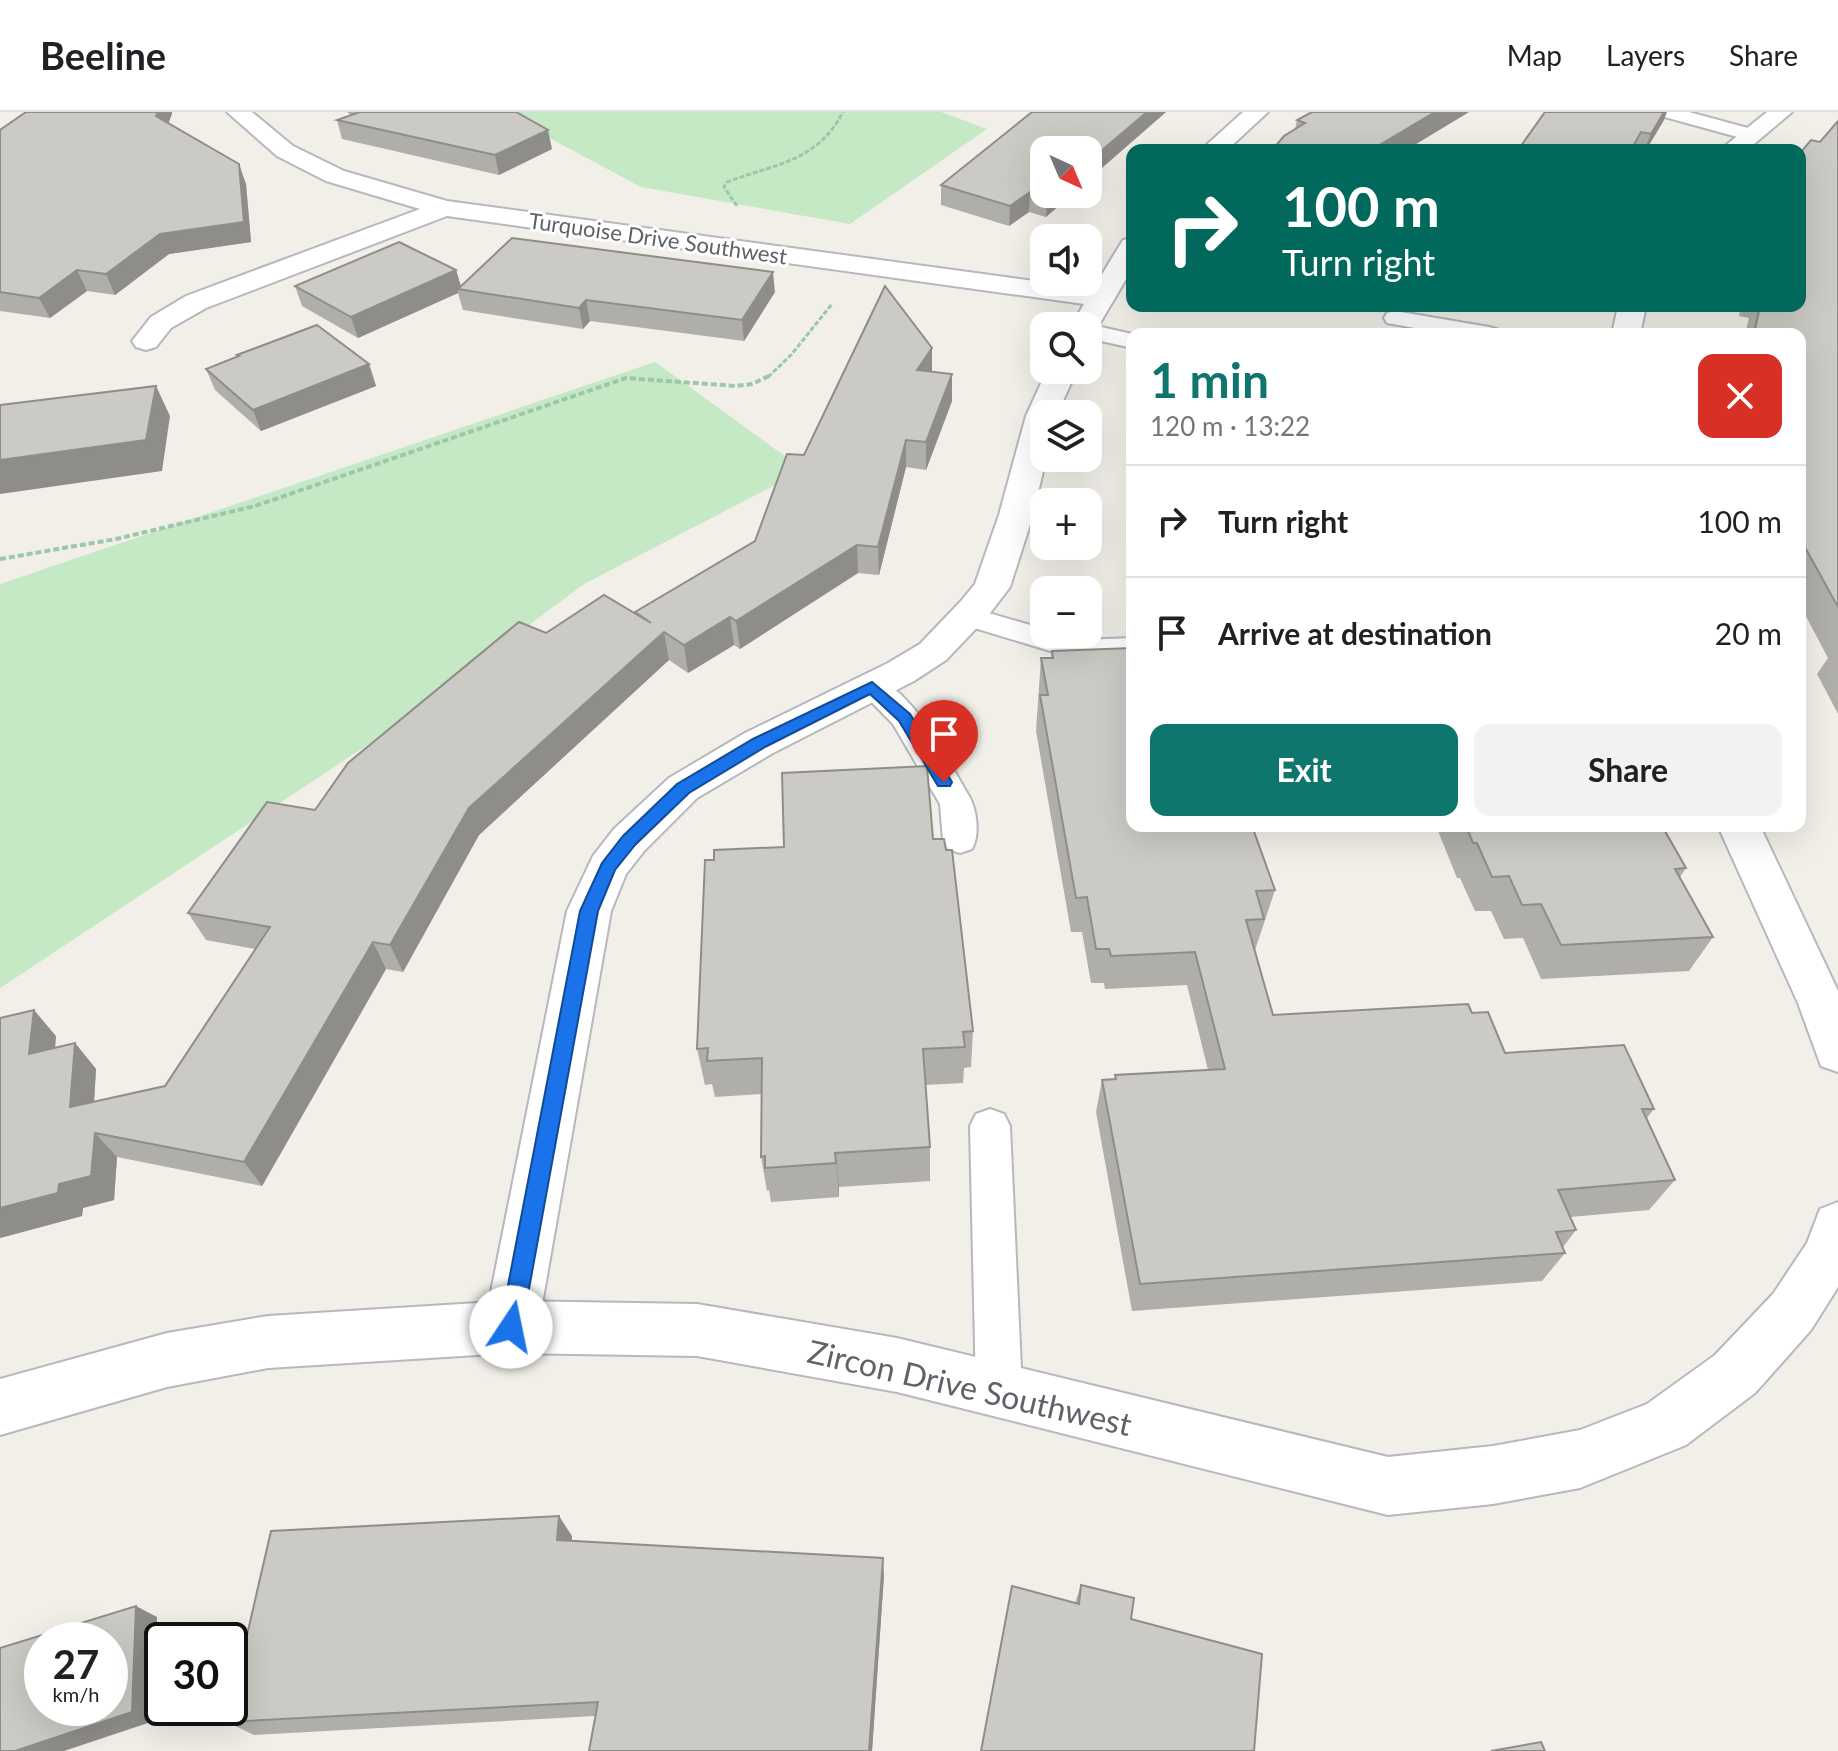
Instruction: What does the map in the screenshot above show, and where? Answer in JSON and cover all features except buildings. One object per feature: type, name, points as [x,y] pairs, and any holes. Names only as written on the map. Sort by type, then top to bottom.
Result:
[{"type":"street","name":"Turquoise Drive Southwest","points":[[238,112],[285,151],[335,176],[445,208],[1101,298]]},
{"type":"street","points":[[1220,144],[1257,112]]},
{"type":"street","points":[[1740,144],[1781,112]]},
{"type":"street","points":[[146,341],[151,330],[196,302],[445,208]]},
{"type":"street","points":[[1093,312],[1126,256]]},
{"type":"street","points":[[511,1327],[589,911],[608,867],[629,840],[683,788],[759,743],[872,687],[933,652],[968,616],[992,587],[1016,515],[1041,416],[1056,384]]},
{"type":"street","points":[[1742,832],[1821,1003],[1838,1052]]},
{"type":"street","name":"Zircon Drive Southwest","points":[[0,1407],[167,1360],[268,1342],[511,1327],[697,1330],[897,1365],[1388,1486],[1493,1475],[1580,1459],[1666,1425],[1735,1374],[1792,1312],[1829,1254],[1838,1226]]},
{"type":"lane","points":[[1668,112],[1752,135]]},
{"type":"lane","points":[[1395,318],[1454,328]]},
{"type":"lane","points":[[1102,334],[1126,340]]},
{"type":"lane","points":[[968,616],[1080,650],[1126,648]]},
{"type":"lane","points":[[872,687],[904,717],[957,804],[960,840]]},
{"type":"lane","points":[[990,1126],[999,1390]]},
{"type":"path","points":[[775,254],[724,187],[739,177],[799,159],[814,150],[828,140],[843,112]]},
{"type":"path","points":[[0,559],[116,539],[255,506],[626,378],[664,377],[724,387],[752,383],[769,377],[864,266]]},
{"type":"green space","points":[[501,112],[941,112],[987,129],[850,224],[641,187]]},
{"type":"green space","points":[[655,362],[804,470],[584,584],[372,742],[0,988],[0,584]]},
{"type":"route","points":[[511,1327],[589,911],[608,867],[629,840],[683,788],[759,743],[872,687],[904,717],[944,782]]}]
